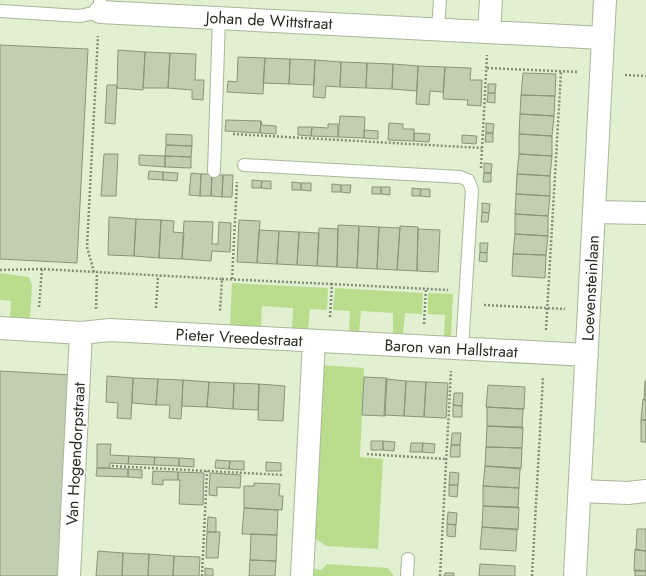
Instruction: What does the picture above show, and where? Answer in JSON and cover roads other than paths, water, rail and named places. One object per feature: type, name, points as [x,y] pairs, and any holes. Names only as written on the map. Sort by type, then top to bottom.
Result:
[{"type":"street","points":[[489,31],[491,0]]},
{"type":"street","name":"Loevensteinlaan","points":[[575,576],[605,0]]},
{"type":"street","name":"Johan de Wittstraat","points":[[100,6],[219,18],[438,28],[603,38]]},
{"type":"street","points":[[594,212],[646,213]]},
{"type":"street","name":"Pieter Vreedestraat","points":[[0,328],[38,331],[88,332],[110,330],[321,342],[306,476],[302,576]]},
{"type":"street","name":"Van Hogendorpstraat","points":[[69,576],[88,332]]},
{"type":"street","name":"Baron van Hallstraat","points":[[321,342],[587,354]]},
{"type":"street","points":[[580,491],[628,493],[646,491]]},
{"type":"lane","points":[[438,28],[440,0]]},
{"type":"lane","points":[[0,11],[79,16],[100,6]]},
{"type":"lane","points":[[214,171],[219,18]]},
{"type":"lane","points":[[244,165],[460,177],[468,180],[472,190],[466,291],[457,348]]},
{"type":"lane","points":[[407,576],[408,559]]}]
